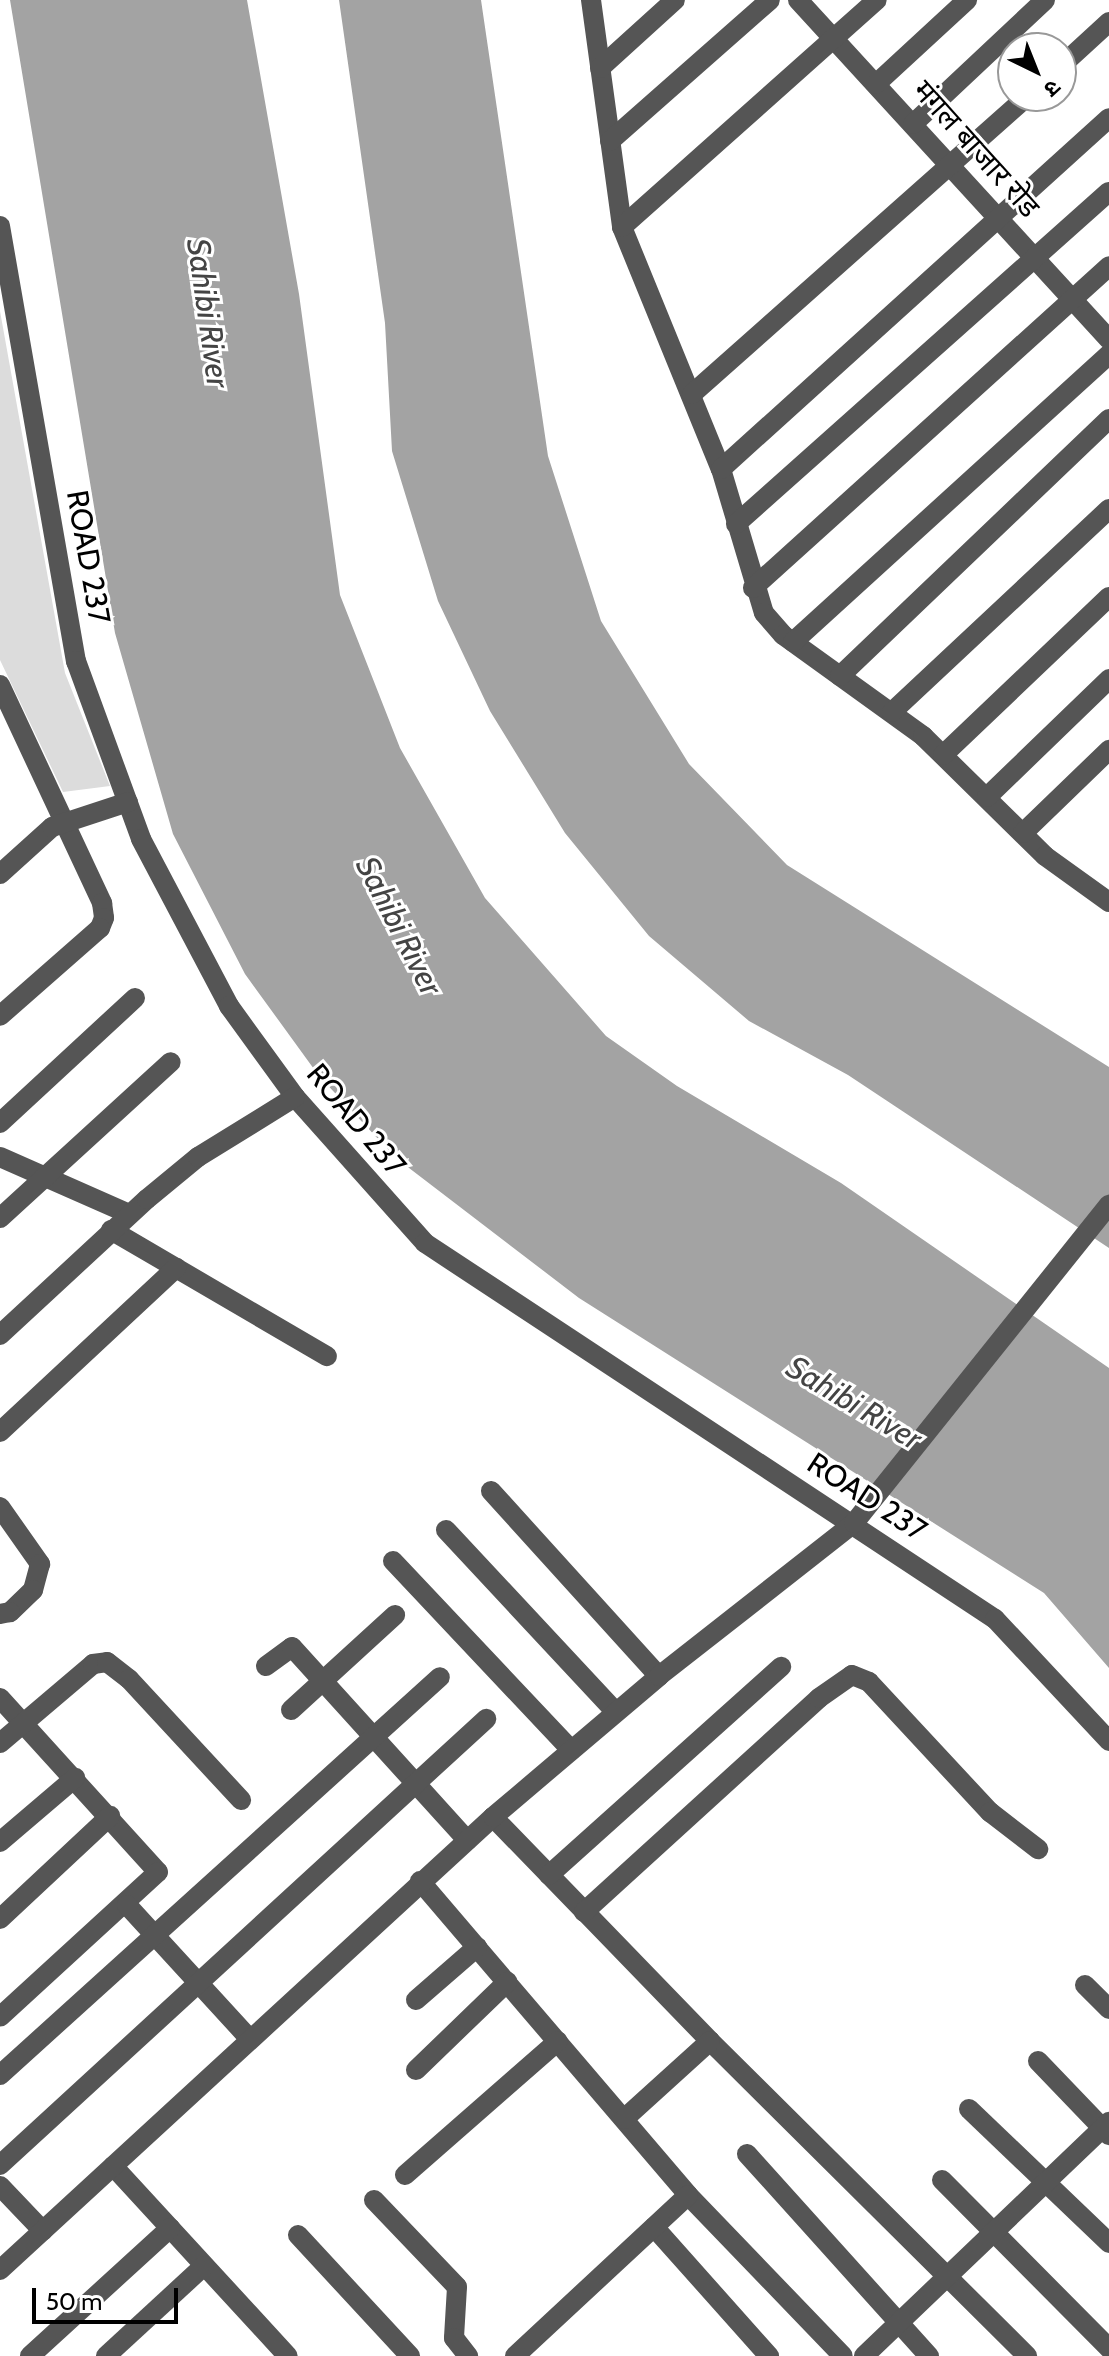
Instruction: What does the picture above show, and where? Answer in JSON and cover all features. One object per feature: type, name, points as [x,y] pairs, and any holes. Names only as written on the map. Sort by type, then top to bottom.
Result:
[{"type":"street","points":[[591,0],[622,227],[721,469],[753,588],[771,623],[892,712],[943,755],[1023,833],[1109,902]]},
{"type":"street","points":[[600,68],[675,0]]},
{"type":"street","points":[[610,141],[770,0]]},
{"type":"street","points":[[622,227],[877,0]]},
{"type":"street","points":[[876,84],[967,0]]},
{"type":"street","points":[[913,124],[1045,0]]},
{"type":"street","name":"मंगल बाजार रोड","points":[[800,1],[1109,339]]},
{"type":"street","points":[[1077,51],[1109,22]]},
{"type":"street","points":[[692,394],[1010,112]]},
{"type":"street","points":[[721,469],[1001,220],[1109,118]]},
{"type":"street","points":[[736,524],[1109,192]]},
{"type":"street","name":"ROAD 237","points":[[0,226],[76,661],[141,839],[229,1006],[295,1097],[425,1243],[854,1523],[995,1619],[1109,1741]]},
{"type":"street","points":[[753,588],[1109,266]]},
{"type":"street","points":[[793,642],[1109,354]]},
{"type":"street","points":[[840,676],[1109,419]]},
{"type":"street","points":[[892,712],[1109,509]]},
{"type":"street","points":[[943,755],[1109,597]]},
{"type":"street","points":[[987,797],[1109,679]]},
{"type":"street","points":[[0,685],[102,903],[104,918],[100,928],[0,1016]]},
{"type":"street","points":[[1023,833],[1109,750]]},
{"type":"street","points":[[0,874],[62,822],[128,802]]},
{"type":"street","points":[[0,1123],[135,998]]},
{"type":"street","points":[[0,1218],[171,1062]]},
{"type":"street","points":[[0,1335],[111,1230],[198,1157],[295,1097]]},
{"type":"street","points":[[0,1157],[129,1214]]},
{"type":"street","points":[[0,2270],[493,1817],[659,1676],[854,1523],[878,1498],[1109,1205]]},
{"type":"street","points":[[111,1230],[327,1356]]},
{"type":"street","points":[[0,1432],[176,1268]]},
{"type":"street","points":[[491,1491],[659,1676]]},
{"type":"street","points":[[0,1507],[33,1550],[40,1577],[10,1612],[0,1614]]},
{"type":"street","points":[[446,1530],[616,1712]]},
{"type":"street","points":[[393,1561],[571,1750]]},
{"type":"street","points":[[291,1710],[395,1615]]},
{"type":"street","points":[[266,1666],[292,1647],[467,1840]]},
{"type":"street","points":[[0,1743],[93,1664],[107,1662],[129,1679],[241,1800]]},
{"type":"street","points":[[549,1875],[781,1667]]},
{"type":"street","points":[[584,1912],[819,1698],[852,1675],[869,1682],[990,1812],[1038,1849]]},
{"type":"street","points":[[0,2075],[440,1677]]},
{"type":"street","points":[[0,1698],[158,1872],[127,1905],[0,2017]]},
{"type":"street","points":[[0,2165],[413,1781],[486,1719]]},
{"type":"street","points":[[0,1842],[75,1778]]},
{"type":"street","points":[[0,1919],[110,1816]]},
{"type":"street","points":[[493,1817],[710,2041],[1027,2356]]},
{"type":"street","points":[[420,1881],[688,2195],[843,2356]]},
{"type":"street","points":[[127,1905],[250,2039]]},
{"type":"street","points":[[416,2000],[477,1947]]},
{"type":"street","points":[[416,2070],[507,1982]]},
{"type":"street","points":[[1085,1985],[1109,2009]]},
{"type":"street","points":[[405,2175],[558,2041]]},
{"type":"street","points":[[624,2119],[710,2041]]},
{"type":"street","points":[[864,2356],[1045,2182],[1107,2128],[1038,2061]]},
{"type":"street","points":[[969,2109],[1109,2243]]},
{"type":"street","points":[[747,2154],[929,2356]]},
{"type":"street","points":[[113,2166],[204,2266],[275,2352]]},
{"type":"street","points":[[942,2180],[1109,2348]]},
{"type":"street","points":[[0,2186],[43,2231]]},
{"type":"street","points":[[515,2356],[688,2195]]},
{"type":"street","points":[[374,2200],[457,2287],[454,2338],[468,2356]]},
{"type":"street","points":[[654,2227],[769,2356]]},
{"type":"street","points":[[30,2356],[170,2228]]},
{"type":"street","points":[[298,2235],[410,2356]]},
{"type":"street","points":[[106,2356],[204,2266]]},
{"type":"shaded area","points":[[0,311],[65,673],[110,786],[63,792],[0,660]]},
{"type":"water","name":"Sahibi River","points":[[10,0],[247,0],[299,294],[340,595],[400,748],[485,898],[606,1036],[677,1086],[841,1183],[1109,1368],[1109,1668],[1044,1593],[579,1298],[396,1158],[319,1076],[245,974],[173,834],[115,633]]},
{"type":"water","points":[[339,0],[481,0],[548,456],[601,621],[689,764],[787,865],[1109,1067],[1109,1248],[848,1075],[749,1021],[649,936],[565,833],[490,711],[438,601],[392,451],[385,323]]}]
